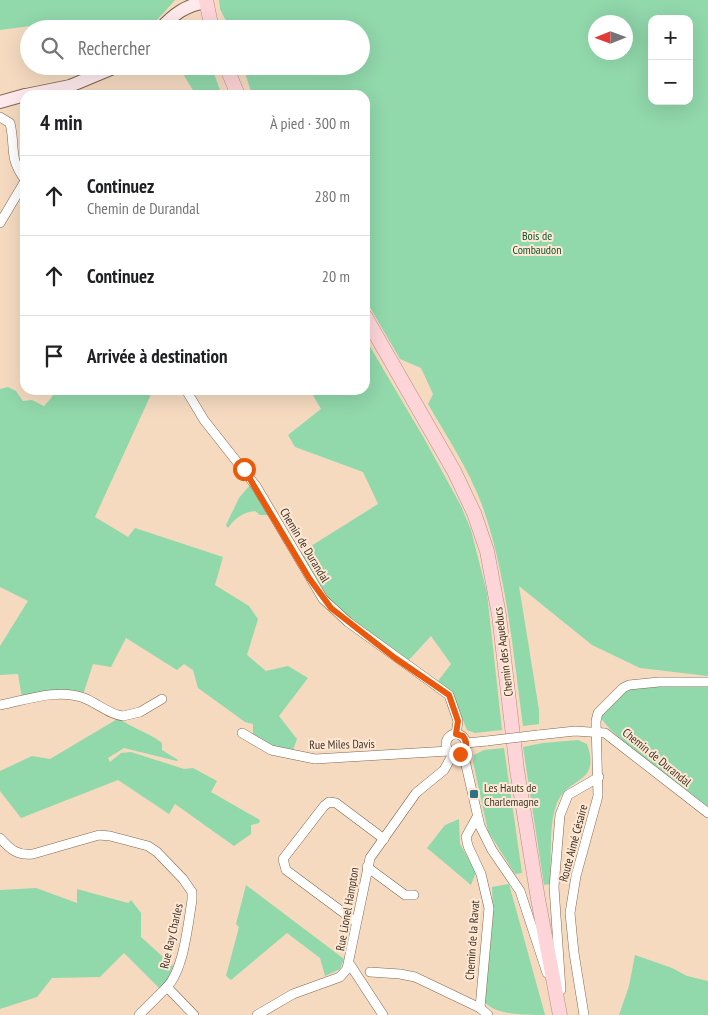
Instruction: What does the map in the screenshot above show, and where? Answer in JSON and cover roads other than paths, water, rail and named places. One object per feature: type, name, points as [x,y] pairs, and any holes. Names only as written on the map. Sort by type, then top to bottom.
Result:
[{"type":"main road","points":[[206,1],[210,20]]},
{"type":"main road","points":[[230,75],[236,90]]},
{"type":"main road","name":"Chemin des Aqueducs","points":[[370,325],[454,471],[474,512],[487,551],[499,615],[517,770],[538,899],[560,1010]]},
{"type":"street","points":[[170,20],[181,10],[206,1]]},
{"type":"street","points":[[50,90],[70,86],[96,75]]},
{"type":"street","points":[[0,102],[20,97]]},
{"type":"street","points":[[0,117],[10,124],[12,157],[20,173]]},
{"type":"street","points":[[0,223],[20,189]]},
{"type":"street","name":"Chemin de Durandal","points":[[189,395],[204,420],[256,486],[323,599],[348,622],[449,695],[458,721],[456,734]]},
{"type":"street","points":[[560,1010],[520,891],[489,845],[477,817],[465,748],[463,736],[456,734],[448,739],[446,745],[451,752],[465,748],[487,741],[596,731],[598,713],[623,688],[629,685],[659,682],[708,682]]},
{"type":"street","points":[[0,706],[53,695],[70,695],[82,697],[123,716],[140,712],[162,699]]},
{"type":"street","name":"Chemin de Durandal","points":[[596,731],[612,737],[708,813]]},
{"type":"street","name":"Route Aimé Césaire","points":[[584,1015],[576,971],[570,914],[576,876],[598,796],[599,776],[596,731]]},
{"type":"street","name":"Rue Miles Davis","points":[[242,734],[271,750],[314,759],[451,752]]},
{"type":"street","name":"Rue Lionel Hampton","points":[[257,1015],[298,992],[340,977],[350,963],[356,922],[370,858],[416,793],[444,770],[451,752]]},
{"type":"street","points":[[560,1010],[554,908],[555,854],[564,801],[576,790],[599,776]]},
{"type":"street","points":[[576,790],[588,790],[598,796]]},
{"type":"street","points":[[356,922],[286,870],[283,859],[329,802],[336,803],[384,838]]},
{"type":"street","name":"Chemin de la Ravat","points":[[477,817],[467,833],[466,842],[481,874],[489,900],[480,1008]]},
{"type":"street","name":"Rue Ray Charles","points":[[0,838],[9,848],[22,855],[33,854],[103,835],[148,846],[157,852],[183,879],[192,896],[179,966],[168,987],[194,1015]]},
{"type":"street","points":[[367,867],[405,895],[414,895]]},
{"type":"street","points":[[350,963],[383,1015]]},
{"type":"street","points":[[370,972],[415,977],[480,1008],[488,1015]]},
{"type":"street","points":[[139,1015],[168,987]]},
{"type":"place","name":"Les Hauts de Charlemagne","points":[[474,794]]},
{"type":"park label","name":"Bois de Combaudon","points":[[537,242]]}]
